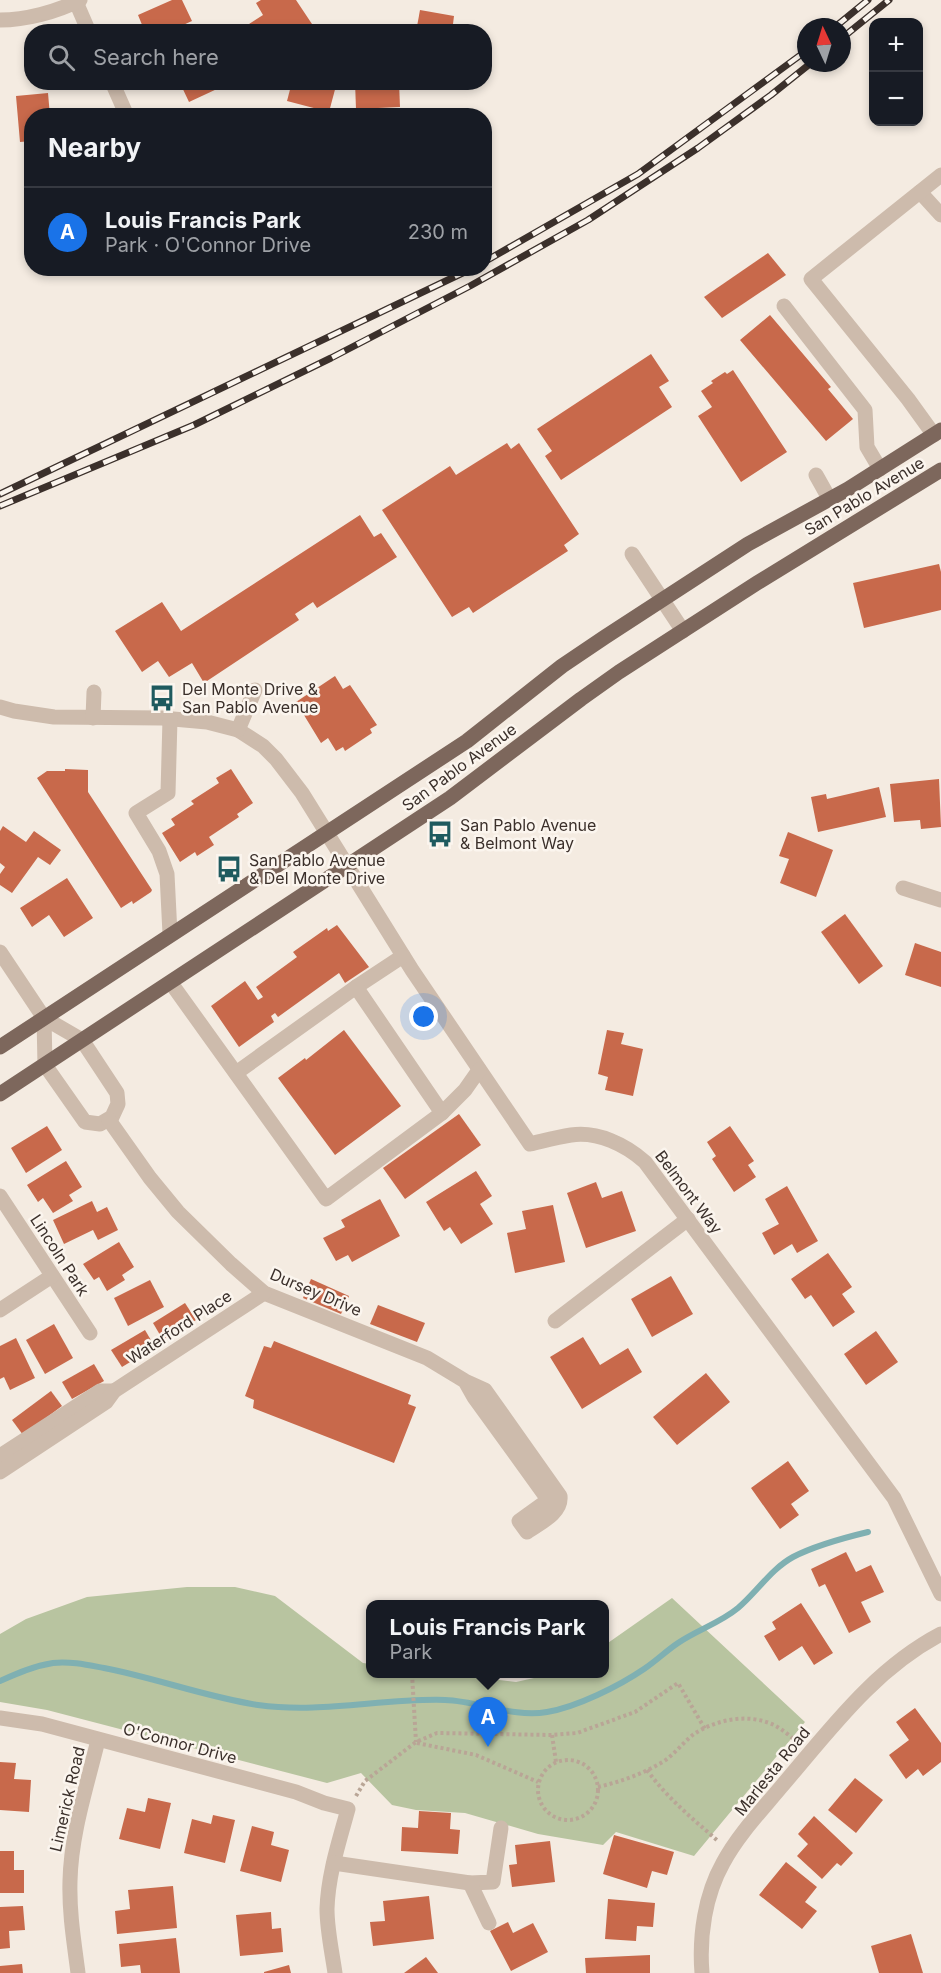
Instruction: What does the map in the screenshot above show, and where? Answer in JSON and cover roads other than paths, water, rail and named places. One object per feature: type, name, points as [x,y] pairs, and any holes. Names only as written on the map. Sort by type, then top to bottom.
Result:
[{"type":"main road","name":"San Pablo Avenue","points":[[0,1047],[467,741],[562,666],[662,600],[748,544],[830,500],[937,433]]},
{"type":"main road","name":"San Pablo Avenue","points":[[0,1094],[348,867],[478,778],[591,692],[766,577],[941,470]]},
{"type":"street","points":[[0,20],[33,16],[78,1],[86,24]]},
{"type":"street","points":[[116,90],[123,108]]},
{"type":"street","points":[[937,433],[811,279],[941,175]]},
{"type":"street","points":[[920,192],[941,215]]},
{"type":"street","points":[[784,306],[865,410],[867,447],[880,469]]},
{"type":"street","points":[[816,475],[830,500]]},
{"type":"street","points":[[632,554],[683,631]]},
{"type":"street","points":[[238,730],[255,690]]},
{"type":"street","points":[[93,718],[94,692]]},
{"type":"street","name":"Belmont Way","points":[[0,707],[34,715],[207,722],[238,730],[255,740],[276,759],[302,793],[403,956],[530,1144],[573,1134],[588,1135],[618,1143],[632,1150],[645,1162],[894,1498],[941,1594]]},
{"type":"street","points":[[170,719],[168,793],[136,813],[159,851],[167,874],[170,934]]},
{"type":"street","points":[[903,888],[941,900]]},
{"type":"street","points":[[0,952],[44,1018],[82,1040],[117,1093],[117,1108],[108,1120],[100,1124],[85,1122],[45,1065],[44,1018]]},
{"type":"street","points":[[236,1072],[403,956]]},
{"type":"street","points":[[171,983],[326,1199],[442,1113],[465,1090],[479,1070]]},
{"type":"street","points":[[356,987],[442,1113]]},
{"type":"street","name":"Dursey Drive","points":[[108,1120],[178,1212],[264,1293],[427,1358],[465,1382],[485,1390],[560,1496],[557,1509],[527,1532],[519,1521],[544,1503],[547,1498],[465,1382]]},
{"type":"street","name":"Lincoln Park","points":[[0,1196],[90,1334]]},
{"type":"street","points":[[555,1321],[688,1220]]},
{"type":"street","points":[[0,1310],[52,1276]]},
{"type":"street","name":"Waterford Place","points":[[0,1472],[106,1402],[114,1391],[264,1293]]},
{"type":"street","name":"Waterford Place","points":[[0,1456],[100,1391],[114,1391]]},
{"type":"street","name":"Marlesta Road","points":[[702,1973],[702,1940],[706,1911],[716,1877],[730,1851],[839,1718],[870,1685],[913,1651],[941,1634]]},
{"type":"street","name":"O'Connor Drive","points":[[0,1718],[42,1724],[296,1792],[348,1809],[334,1863]]},
{"type":"street","name":"Limerick Road","points":[[78,1973],[70,1905],[71,1861],[81,1806],[98,1740]]},
{"type":"street","points":[[335,1973],[327,1911],[334,1863],[470,1883],[493,1882],[501,1828]]},
{"type":"street","points":[[470,1883],[489,1923]]},
{"type":"waterway","points":[[0,1681],[39,1666],[66,1663],[123,1672],[258,1705],[305,1708],[445,1700],[522,1713],[547,1712],[584,1701],[634,1676],[678,1643],[731,1613],[745,1602],[771,1574],[793,1557],[820,1545],[868,1532]]},
{"type":"railway","points":[[846,18],[868,0]]},
{"type":"railway","points":[[851,31],[889,0]]},
{"type":"railway","points":[[492,257],[638,174],[797,58]]},
{"type":"railway","points":[[492,274],[588,220],[698,148],[800,72]]},
{"type":"railway","points":[[0,494],[456,276]]},
{"type":"railway","points":[[0,506],[194,425],[331,358],[488,276]]},
{"type":"place","name":"Del Monte Drive & San Pablo Avenue","points":[[162,698]]},
{"type":"place","name":"San Pablo Avenue & Belmont Way","points":[[440,834]]},
{"type":"place","name":"San Pablo Avenue & Del Monte Drive","points":[[229,869]]},
{"type":"place","name":"Louis Francis Park","points":[[488,1747]]}]
